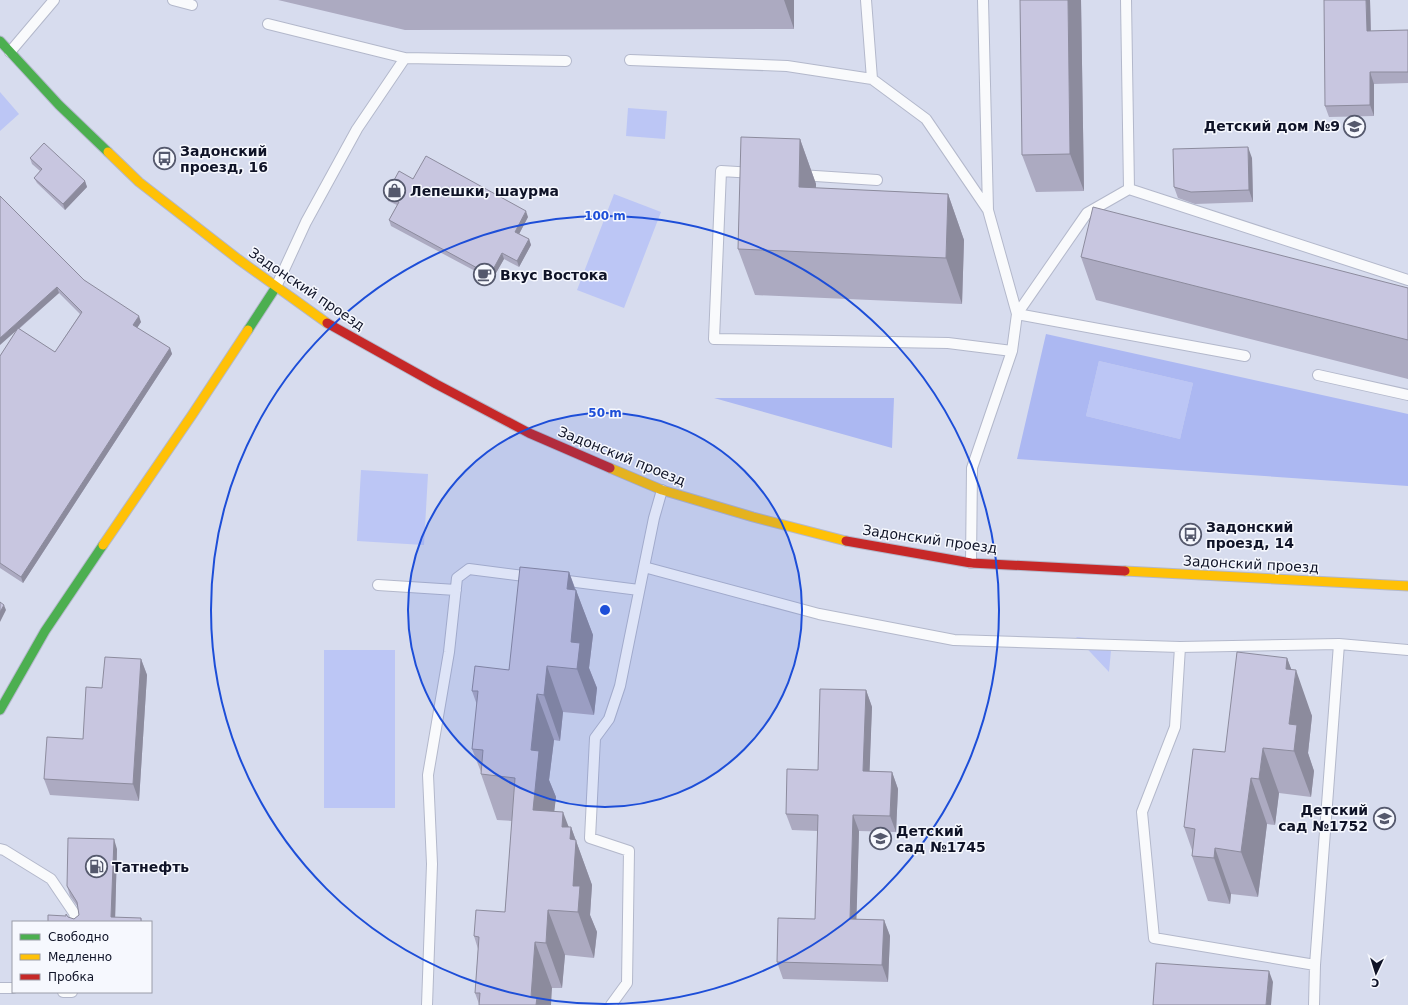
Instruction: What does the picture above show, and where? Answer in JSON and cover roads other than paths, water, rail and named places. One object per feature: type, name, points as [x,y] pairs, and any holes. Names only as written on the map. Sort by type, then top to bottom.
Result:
[{"type":"street","name":"Задонский проезд","points":[[0,41],[59,105],[139,182],[276,287],[331,326],[529,433],[662,490],[753,517],[844,541],[971,562],[1408,586]]},
{"type":"street","points":[[0,710],[45,631],[192,415],[276,287]]},
{"type":"lane","points":[[10,52],[54,0]]},
{"type":"lane","points":[[173,0],[192,5]]},
{"type":"lane","points":[[866,0],[872,79]]},
{"type":"lane","points":[[971,562],[972,468],[1012,351],[1017,314],[988,210],[983,0]]},
{"type":"lane","points":[[1126,0],[1130,189]]},
{"type":"lane","points":[[268,24],[404,58],[566,61]]},
{"type":"lane","points":[[276,287],[306,222],[353,136],[404,58]]},
{"type":"lane","points":[[630,60],[787,66],[872,79],[926,119],[988,210]]},
{"type":"lane","points":[[768,174],[721,171],[714,339],[948,343],[1012,351]]},
{"type":"lane","points":[[791,175],[877,180]]},
{"type":"lane","points":[[1017,314],[1087,213],[1130,189],[1408,280]]},
{"type":"lane","points":[[1017,314],[1245,356]]},
{"type":"lane","points":[[1318,375],[1408,396]]},
{"type":"lane","points":[[611,1005],[626,983],[629,851],[590,838],[595,738],[609,719],[620,686],[654,518],[662,490]]},
{"type":"lane","points":[[644,567],[819,614],[954,640],[1180,647],[1339,644],[1408,650]]},
{"type":"lane","points":[[427,1005],[432,864],[428,775],[449,652],[457,578],[470,569],[639,590]]},
{"type":"lane","points":[[378,585],[456,590]]},
{"type":"lane","points":[[1314,1005],[1315,965],[1339,644]]},
{"type":"lane","points":[[1180,647],[1175,727],[1142,812],[1154,938],[1315,965]]},
{"type":"lane","points":[[0,849],[51,879],[74,913],[76,921]]},
{"type":"lane","points":[[0,988],[12,988]]},
{"type":"place","name":"Детский дом №9","points":[[1355,126]]},
{"type":"place","name":"Задонский проезд, 16","points":[[164,159]]},
{"type":"place","name":"Лепешки, шаурма","points":[[395,191]]},
{"type":"place","name":"Вкус Востока","points":[[484,275]]},
{"type":"place","name":"Задонский проезд, 14","points":[[1191,535]]},
{"type":"place","name":"Детский сад №1752","points":[[1384,818]]},
{"type":"place","name":"Детский сад №1745","points":[[881,839]]},
{"type":"place","name":"Татнефть","points":[[97,867]]}]
